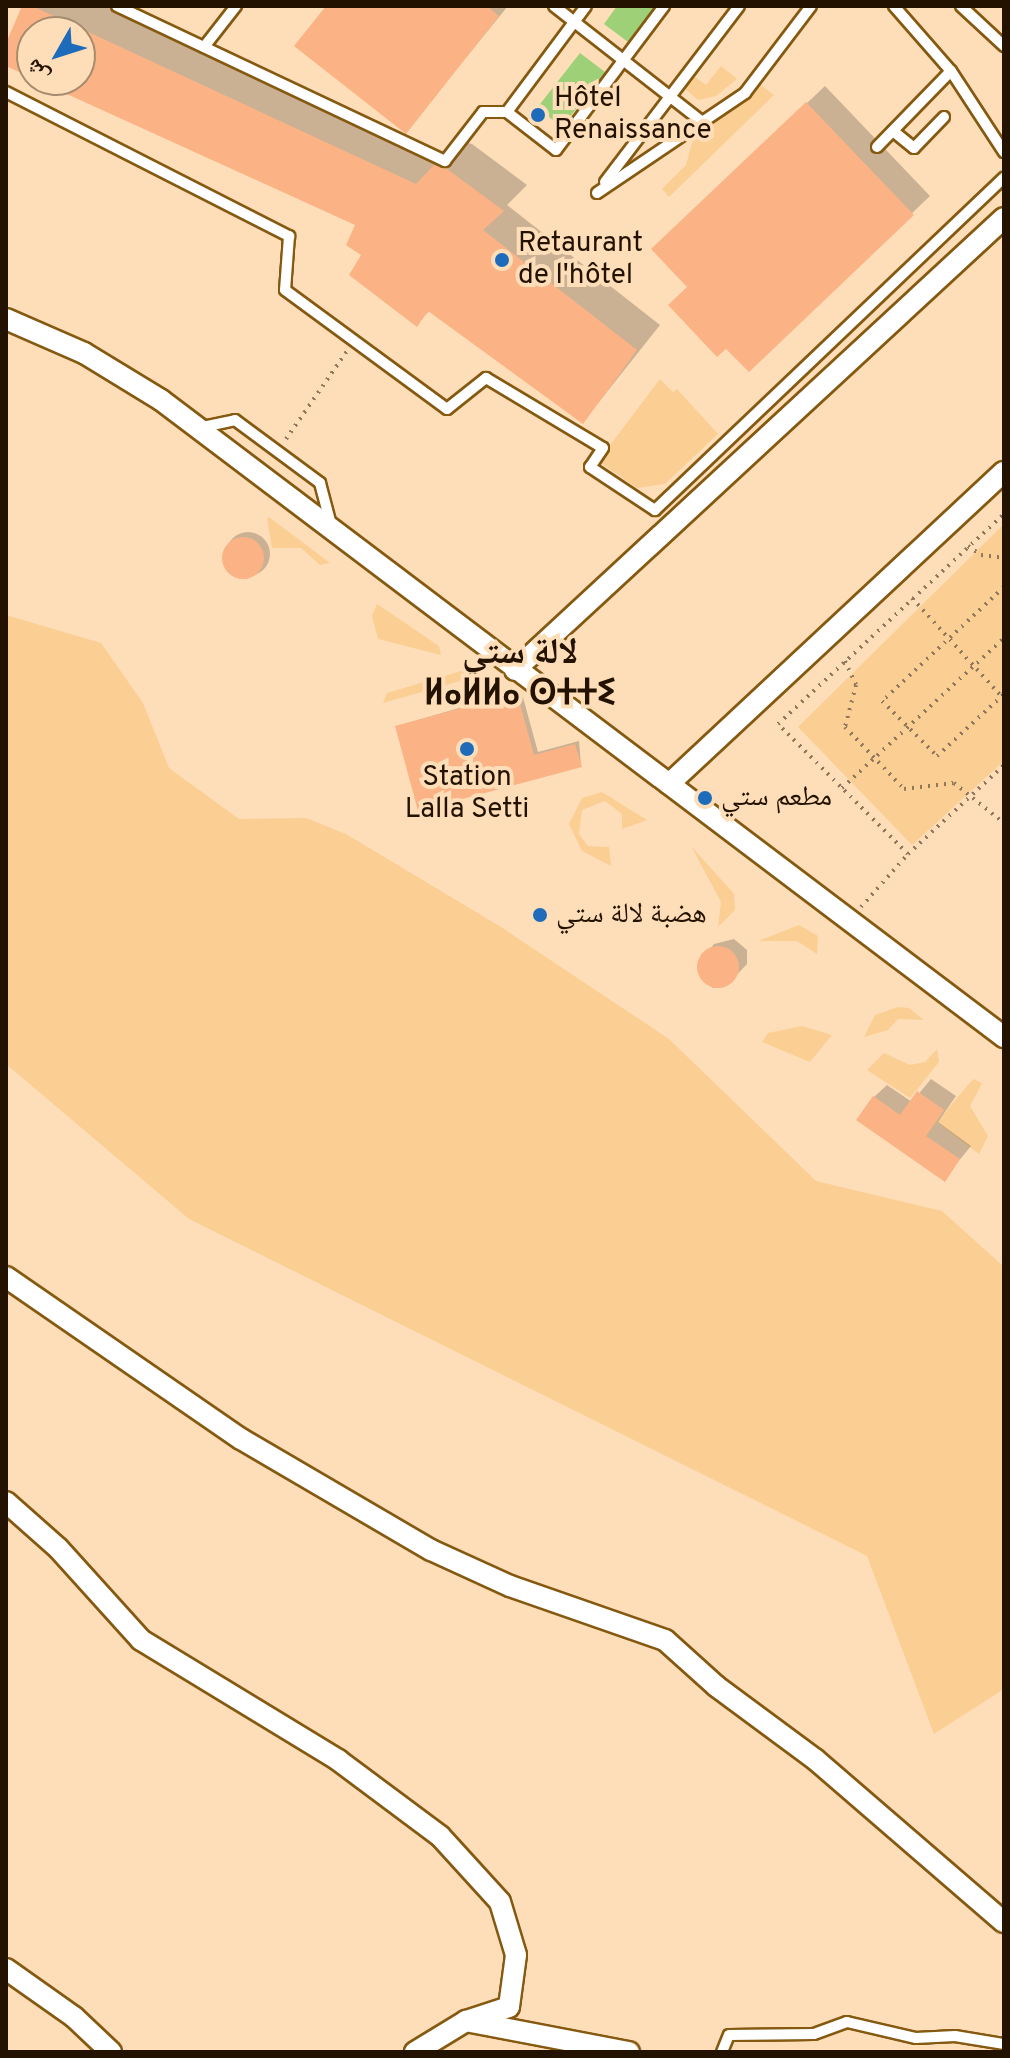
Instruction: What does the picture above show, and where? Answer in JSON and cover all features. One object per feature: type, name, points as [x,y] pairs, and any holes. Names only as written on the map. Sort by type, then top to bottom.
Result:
[{"type":"street","points":[[515,670],[1004,218]]},
{"type":"street","points":[[6,319],[84,353],[198,428],[1004,1037]]},
{"type":"street","points":[[669,784],[1004,472]]},
{"type":"street","points":[[6,1277],[241,1439],[431,1550],[510,1586],[665,1640],[716,1686],[816,1760],[1004,1922]]},
{"type":"street","points":[[6,1502],[58,1548],[141,1640],[338,1760],[440,1836],[500,1902],[516,1955],[509,2007],[466,2021],[415,2052]]},
{"type":"street","points":[[6,1969],[74,2017],[111,2052]]},
{"type":"street","points":[[466,2021],[629,2052]]},
{"type":"lane","points":[[117,6],[445,161],[483,112],[507,112],[556,150],[664,6]]},
{"type":"lane","points":[[204,47],[236,6]]},
{"type":"lane","points":[[554,6],[701,121]]},
{"type":"lane","points":[[507,112],[586,6]]},
{"type":"lane","points":[[739,6],[672,99],[597,193],[745,93],[811,6]]},
{"type":"lane","points":[[894,6],[951,71],[1004,152]]},
{"type":"lane","points":[[961,6],[1004,46]]},
{"type":"lane","points":[[877,147],[951,71]]},
{"type":"lane","points":[[6,92],[289,236],[285,290],[447,409],[486,378],[603,448],[590,467],[655,510],[1004,178]]},
{"type":"lane","points":[[893,131],[914,148],[944,117]]},
{"type":"lane","points":[[198,428],[235,420],[320,483],[332,531]]},
{"type":"lane","points":[[722,2052],[729,2035],[814,2034],[847,2022],[894,2029],[916,2038],[955,2036],[1004,2044]]},
{"type":"path","points":[[277,451],[354,341]]},
{"type":"path","points":[[908,854],[778,724],[1004,514]]},
{"type":"path","points":[[968,546],[981,555],[1004,558]]},
{"type":"path","points":[[912,598],[949,639],[973,666],[1003,697],[937,756],[882,701],[949,639],[1004,587]]},
{"type":"path","points":[[842,788],[1004,638]]},
{"type":"path","points":[[845,661],[856,685],[845,727],[904,789],[954,783],[1004,823]]},
{"type":"path","points":[[850,920],[908,854],[1004,765]]},
{"type":"shaded area","points":[[617,6],[655,6],[628,42],[604,24]]},
{"type":"shaded area","points":[[580,53],[605,72],[562,127],[537,108]]},
{"type":"shaded area","points":[[721,66],[737,79],[716,96],[698,100],[684,88],[694,76],[706,85]]},
{"type":"shaded area","points":[[758,83],[774,95],[669,197],[662,189],[686,165],[696,127]]},
{"type":"shaded area","points":[[660,379],[673,392],[677,389],[718,434],[665,484],[637,488],[598,461]]},
{"type":"shaded area","points":[[267,518],[330,563],[320,565],[301,548],[272,548]]},
{"type":"shaded area","points":[[1004,524],[1004,761],[912,845],[798,727]]},
{"type":"shaded area","points":[[377,604],[439,646],[441,655],[378,639],[372,616]]},
{"type":"shaded area","points":[[6,615],[101,643],[143,703],[169,768],[239,819],[306,818],[346,834],[501,927],[669,1039],[816,1181],[942,1211],[1003,1266],[1004,1689],[934,1734],[867,1556],[189,1219],[6,1064]]},
{"type":"shaded area","points":[[468,669],[478,676],[383,703],[387,693]]},
{"type":"shaded area","points":[[602,792],[647,820],[622,829],[622,814],[605,801],[582,810],[579,834],[588,846],[609,847],[611,866],[582,851],[569,824],[582,798]]},
{"type":"shaded area","points":[[691,846],[734,894],[735,910],[718,927],[721,902]]},
{"type":"shaded area","points":[[799,925],[818,936],[817,954],[797,941],[758,941]]},
{"type":"shaded area","points":[[898,1007],[909,1008],[924,1020],[898,1019],[888,1030],[864,1037],[875,1015]]},
{"type":"shaded area","points":[[802,1026],[832,1035],[810,1062],[762,1042],[768,1033]]},
{"type":"shaded area","points":[[937,1049],[939,1062],[910,1098],[867,1070],[884,1053],[910,1065],[925,1062]]},
{"type":"shaded area","points":[[973,1079],[982,1083],[970,1106],[988,1136],[979,1154],[937,1122]]},
{"type":"building","points":[[22,6],[32,6],[54,16],[18,16]]},
{"type":"building","points":[[326,6],[487,6],[499,16],[406,134],[294,46]]},
{"type":"building","points":[[16,20],[16,71],[6,66],[6,43]]},
{"type":"building","points":[[96,36],[416,184],[434,165],[447,169],[504,211],[483,230],[637,350],[583,424],[428,311],[417,327],[349,275],[361,255],[346,245],[355,225],[71,96],[96,96]]},
{"type":"building","points":[[806,102],[914,215],[749,372],[726,349],[717,357],[668,305],[687,287],[651,249]]},
{"type":"building","points":[[243,537],[258,543],[264,558],[258,573],[243,579],[228,573],[222,558],[228,543]]},
{"type":"building","name":"Station Lalla Setti","points":[[517,693],[534,755],[575,744],[582,767],[418,811],[395,726]]},
{"type":"building","points":[[718,946],[733,952],[739,967],[733,982],[718,988],[703,982],[697,967],[703,952]]},
{"type":"building","points":[[917,1091],[944,1110],[926,1136],[960,1159],[945,1182],[856,1120],[873,1096],[900,1115]]},
{"type":"place","name":"Hôtel Renaissance","points":[[538,115]]},
{"type":"place","name":"Retaurant de l'hôtel","points":[[502,260]]},
{"type":"place","name":"Station Lalla Setti","points":[[467,749]]},
{"type":"place","name":"مطعم ستي","points":[[705,798]]},
{"type":"place","name":"هضبة لالة ستي","points":[[540,915]]},
{"type":"district","name":"لالة ستي ⵍⴰⵍⵍⴰ ⵙⵜⵜⵉ","points":[[520,674]]}]
